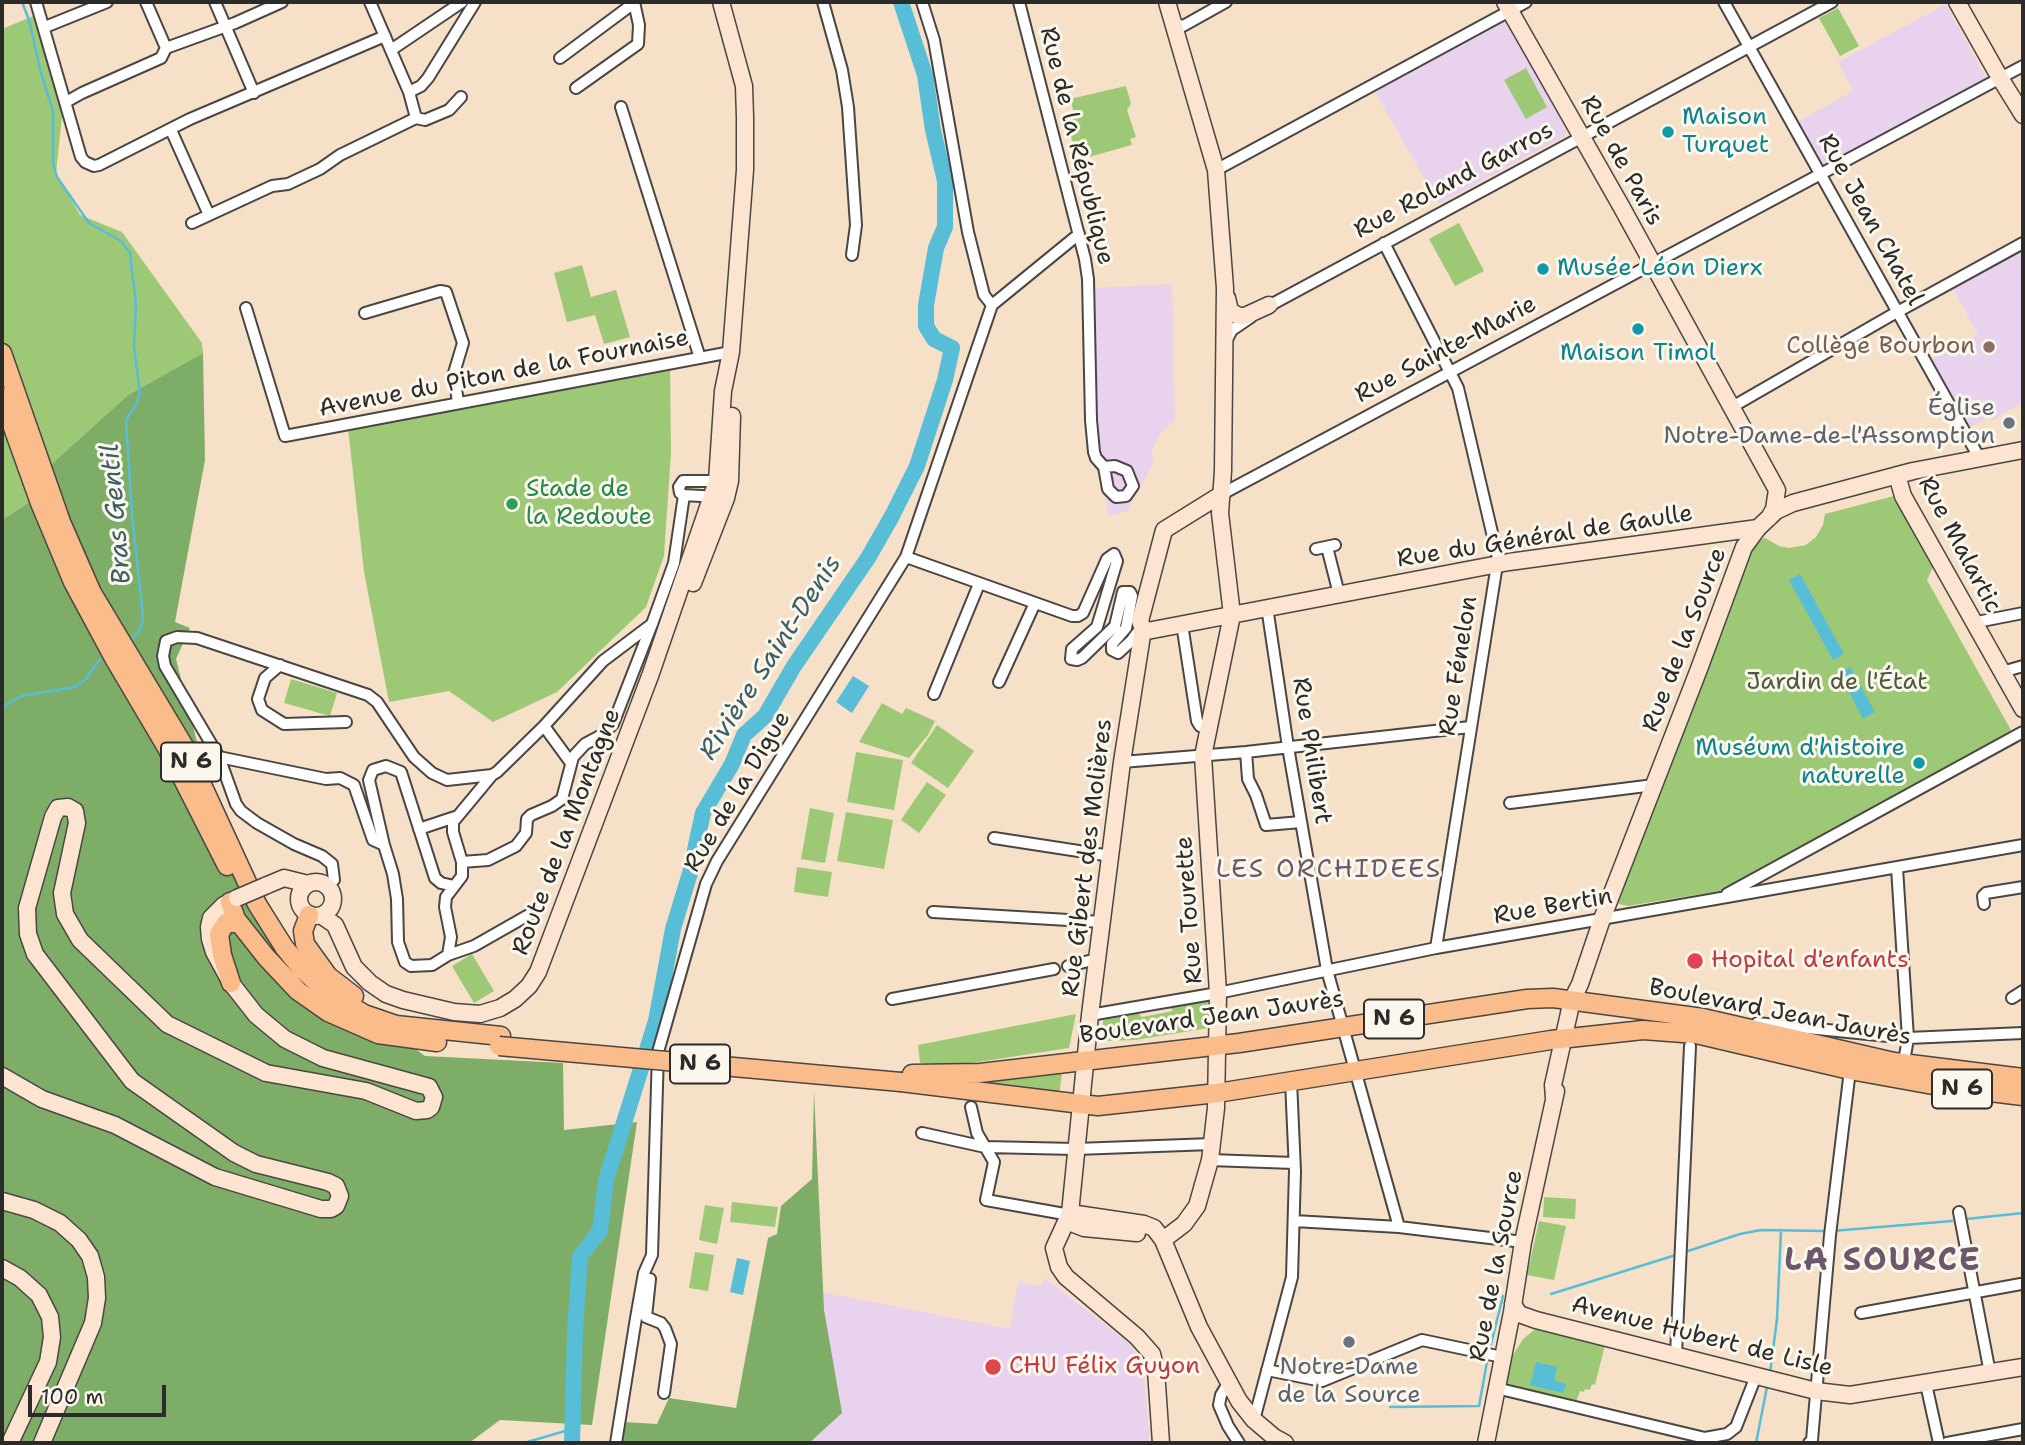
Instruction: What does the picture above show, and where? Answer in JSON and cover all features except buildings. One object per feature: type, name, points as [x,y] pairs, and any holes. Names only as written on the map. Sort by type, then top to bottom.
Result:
[{"type":"main road","name":"Route de la Montagne","points":[[321,912],[342,924],[345,952],[354,967],[386,995],[444,1010],[480,1014],[500,1009],[515,999],[529,986],[538,972],[661,641],[721,489],[723,391],[730,357],[745,170],[744,86],[722,2]]},
{"type":"main road","name":"Rue Tourette","points":[[1163,1240],[1184,1224],[1197,1206],[1211,1152],[1217,1093],[1219,1027],[1203,756],[1232,615],[1218,502],[1224,288],[1216,170],[1167,2]]},
{"type":"main road","points":[[1957,2],[2023,115]]},
{"type":"main road","name":"Rue de Paris","points":[[1507,6],[1777,490]]},
{"type":"main road","points":[[1224,288],[1230,311],[1239,316],[1269,305]]},
{"type":"main road","name":"N 6","points":[[2,354],[61,522],[92,593],[185,748],[257,904],[284,947],[324,990],[364,1014],[396,1025],[500,1041]]},
{"type":"main road","name":"N 6","points":[[2,397],[40,503],[73,582],[167,748],[260,927],[279,957],[315,992],[363,1019],[411,1034],[902,1078]]},
{"type":"main road","name":"Rue du Général de Gaulle","points":[[1142,632],[1497,564],[1763,523],[1786,506],[1808,498],[1897,475],[2023,450]]},
{"type":"main road","name":"Rue Malartic","points":[[1897,475],[1903,496],[2023,709]]},
{"type":"main road","points":[[1763,523],[1774,509],[1777,490],[1808,498]]},
{"type":"main road","name":"Rue Gibert des Molières","points":[[1054,1253],[1056,1239],[1070,1215],[1090,1015],[1122,762],[1142,632],[1140,621],[1164,530],[1218,502]]},
{"type":"main road","name":"Rue de la Source","points":[[1486,1443],[1506,1339],[1514,1323],[1513,1304],[1522,1242],[1578,995],[1602,919],[1744,547],[1763,523]]},
{"type":"main road","points":[[2,1076],[42,1099],[115,1125],[215,1177],[321,1209],[331,1209],[339,1201],[336,1186],[328,1181],[257,1164],[234,1153],[132,1081],[35,954],[28,934],[27,908],[55,811],[68,807],[75,811],[78,817],[62,893],[65,914],[70,925],[80,940],[167,1024],[266,1073],[366,1091],[416,1111],[427,1110],[434,1102],[433,1091],[429,1087],[323,1058],[285,1039],[256,1015],[231,983],[214,952],[208,927],[215,913],[233,900],[284,878],[309,884]]},
{"type":"main road","points":[[321,912],[301,909],[301,890],[309,884],[318,882],[327,886],[332,894],[321,912],[303,938],[310,953],[328,976],[370,1007],[399,1018],[500,1041]]},
{"type":"main road","points":[[267,885],[286,888],[299,900]]},
{"type":"main road","points":[[233,900],[231,910],[239,923],[298,991],[348,1023],[377,1034],[412,1040],[500,1041]]},
{"type":"main road","points":[[231,983],[219,934],[226,923],[239,923]]},
{"type":"main road","name":"Boulevard Jean Jaurès","points":[[902,1078],[1217,1045],[1527,999],[1578,995],[1703,1018],[1903,1071],[1933,1085],[2023,1096]]},
{"type":"main road","name":"Boulevard Jean Jaurès","points":[[902,1078],[1098,1106],[1217,1093],[1568,1038],[1643,1030],[1696,1034],[1850,1070],[2023,1078]]},
{"type":"main road","points":[[2,1201],[34,1210],[60,1223],[79,1240],[90,1256],[96,1277],[97,1298],[93,1323],[41,1443]]},
{"type":"main road","points":[[1070,1215],[1074,1224],[1084,1228],[1136,1233],[1163,1240]]},
{"type":"main road","points":[[1070,1215],[1144,1224],[1154,1228],[1163,1240],[1199,1327],[1239,1401],[1254,1420],[1285,1443]]},
{"type":"main road","points":[[1084,1228],[1070,1236],[1062,1249],[1054,1253],[1066,1278],[1137,1337],[1152,1354],[1156,1370],[1161,1443]]},
{"type":"main road","points":[[2,1268],[20,1278],[39,1295],[50,1317],[52,1337],[48,1362],[10,1443]]},
{"type":"main road","name":"Avenue Hubert de Lisle","points":[[1513,1304],[1519,1314],[1536,1320],[1816,1391],[1850,1395],[2023,1367]]},
{"type":"main road","name":"Avenue Hubert de Lisle","points":[[1514,1323],[1536,1320]]},
{"type":"street","points":[[36,2],[82,157],[91,165],[99,165],[190,119],[384,36]]},
{"type":"street","points":[[45,27],[107,2]]},
{"type":"street","points":[[146,2],[166,48]]},
{"type":"street","points":[[215,2],[254,93]]},
{"type":"street","points":[[66,102],[161,58],[166,48],[282,2]]},
{"type":"street","points":[[370,2],[408,92],[416,118]]},
{"type":"street","points":[[391,50],[462,2]]},
{"type":"street","points":[[408,92],[421,86],[475,2]]},
{"type":"street","points":[[823,2],[842,70],[848,107],[856,225],[852,255]]},
{"type":"street","points":[[922,2],[934,40],[968,232],[984,295],[992,305],[1079,234]]},
{"type":"street","name":"Rue de la République","points":[[1018,2],[1079,234],[1088,279],[1092,431],[1096,457],[1104,467]]},
{"type":"street","points":[[1174,24],[1184,26],[1226,2]]},
{"type":"street","points":[[1216,170],[1507,6],[1526,2]]},
{"type":"street","name":"Rue Jean Chatel","points":[[1724,2],[1976,452],[1982,458]]},
{"type":"street","name":"Rue Roland Garros","points":[[1222,354],[1232,330],[1269,305],[1832,2]]},
{"type":"street","points":[[560,58],[634,3],[639,25],[638,44],[576,88]]},
{"type":"street","points":[[446,12],[461,23]]},
{"type":"street","name":"Rue Sainte-Marie","points":[[1218,502],[1450,372],[2023,66]]},
{"type":"street","points":[[192,223],[272,186],[288,184],[320,169],[340,155],[416,118],[425,120],[449,110],[461,97]]},
{"type":"street","points":[[621,107],[700,358]]},
{"type":"street","points":[[171,130],[209,215]]},
{"type":"street","name":"Rue Fénelon","points":[[1384,243],[1458,388],[1496,546],[1497,564],[1436,948]]},
{"type":"street","points":[[1732,407],[2023,243]]},
{"type":"street","points":[[365,313],[440,291],[446,292],[463,343],[454,373],[458,404]]},
{"type":"street","name":"Rue de la Digue","points":[[617,1443],[636,1318],[645,1273],[651,1262],[658,1052],[704,891],[717,861],[906,557],[992,305]]},
{"type":"street","name":"Avenue du Piton de la Fournaise","points":[[246,308],[285,436],[700,358],[730,357]]},
{"type":"street","points":[[683,481],[721,489],[684,495],[679,491],[683,481]]},
{"type":"street","points":[[462,862],[488,860],[522,841],[526,833],[527,819],[562,799],[571,763],[578,750],[608,731],[613,724],[674,563],[684,495]]},
{"type":"street","points":[[1326,547],[1339,594]]},
{"type":"street","points":[[906,557],[1072,616],[1083,613],[1107,559],[1114,554],[1117,561],[1097,627],[1072,649],[1071,659],[1082,658],[1115,625],[1123,592],[1130,592],[1132,596],[1126,628],[1112,644],[1112,650],[1118,653],[1137,633],[1142,632]]},
{"type":"street","points":[[934,694],[979,584]]},
{"type":"street","points":[[999,682],[1035,603]]},
{"type":"street","name":"Rue Philibert","points":[[1267,607],[1288,747],[1327,970],[1399,1227]]},
{"type":"street","points":[[1975,624],[2023,613]]},
{"type":"street","points":[[419,829],[455,817],[603,661],[652,624]]},
{"type":"street","points":[[1182,624],[1197,721],[1200,726],[1209,728]]},
{"type":"street","points":[[334,880],[332,864],[322,856],[257,823],[236,804],[219,757],[165,666],[163,656],[166,641],[177,637],[197,638],[368,695],[377,702],[415,757],[432,773],[447,780],[492,775]]},
{"type":"street","points":[[255,658],[265,678]]},
{"type":"street","points":[[280,665],[265,678],[259,705],[275,721],[295,725],[346,722]]},
{"type":"street","points":[[2003,672],[2023,666]]},
{"type":"street","points":[[544,726],[571,763]]},
{"type":"street","points":[[1122,762],[1246,752],[1470,727]]},
{"type":"street","points":[[1719,899],[2023,732]]},
{"type":"street","points":[[1246,752],[1248,779],[1256,795],[1263,821],[1271,826],[1301,822]]},
{"type":"street","points":[[219,757],[326,779],[347,780],[358,792],[373,840],[384,845]]},
{"type":"street","points":[[454,886],[441,883],[435,878],[401,772],[392,767],[373,770],[369,780],[395,883],[398,942],[405,962],[411,966],[423,967],[440,961],[448,954],[474,946],[532,913]]},
{"type":"street","points":[[1510,803],[1654,785]]},
{"type":"street","points":[[448,954],[451,937],[445,907],[446,897],[461,876],[462,862],[453,832],[455,817]]},
{"type":"street","points":[[994,838],[1111,856]]},
{"type":"street","name":"Rue Bertin","points":[[1090,1015],[1218,993],[1436,948],[2023,845]]},
{"type":"street","points":[[1896,868],[1908,1038],[1903,1071]]},
{"type":"street","points":[[1983,904],[1983,896],[1986,893],[2023,887]]},
{"type":"street","points":[[933,912],[1102,922]]},
{"type":"street","points":[[1068,966],[1097,959]]},
{"type":"street","points":[[892,999],[1054,969]]},
{"type":"street","points":[[2012,998],[2023,991]]},
{"type":"street","points":[[1703,1018],[1908,1038],[2023,1033]]},
{"type":"street","points":[[1676,1354],[1690,1046]]},
{"type":"street","points":[[1809,1443],[1812,1440],[1831,1232],[1850,1070]]},
{"type":"street","points":[[1254,1420],[1292,1277],[1294,1163],[1291,1081]]},
{"type":"street","points":[[971,1107],[977,1133],[994,1163],[986,1200],[1070,1215]]},
{"type":"street","points":[[922,1133],[985,1147],[1211,1152],[1294,1163]]},
{"type":"street","points":[[1959,1212],[1990,1373]]},
{"type":"street","points":[[1294,1221],[1399,1227],[1522,1242]]},
{"type":"street","points":[[651,1262],[646,1313],[648,1318],[661,1323],[671,1344],[664,1393]]},
{"type":"street","points":[[1861,1313],[2021,1284]]},
{"type":"street","points":[[1267,1370],[1322,1381],[1422,1340],[1502,1357]]},
{"type":"street","points":[[1496,1388],[1705,1438],[1727,1434],[1736,1427],[1756,1376]]},
{"type":"street","points":[[1229,1382],[1219,1405],[1239,1443]]},
{"type":"street","points":[[1926,1384],[1939,1443]]},
{"type":"street","points":[[1947,1443],[2023,1430]]},
{"type":"shaded area","points":[[1946,4],[1986,78],[1822,167],[1797,122],[1853,91],[1838,62]]},
{"type":"shaded area","points":[[1506,21],[1566,129],[1565,136],[1439,204],[1375,92]]},
{"type":"shaded area","name":"Collège Bourbon","points":[[2023,249],[2023,402],[1993,420],[1990,416],[1970,427],[1932,359],[1978,335],[1953,288]]},
{"type":"shaded area","points":[[1172,284],[1175,420],[1162,431],[1152,449],[1153,464],[1127,511],[1109,516],[1097,456],[1093,288]]},
{"type":"shaded area","name":"CHU Félix Guyon","points":[[1045,1278],[1131,1345],[1139,1357],[1144,1375],[1150,1443],[781,1443],[821,1292],[1010,1329],[1018,1282],[1042,1286]]},
{"type":"green space","points":[[1838,8],[1859,46],[1840,56],[1819,18]]},
{"type":"green space","points":[[38,14],[66,80],[56,173],[80,215],[122,232],[202,343],[203,353],[128,395],[45,470],[28,503],[2,520],[2,29]]},
{"type":"green space","points":[[1526,68],[1547,107],[1526,119],[1504,80]]},
{"type":"green space","points":[[1126,86],[1131,104],[1127,110],[1136,137],[1130,139],[1132,145],[1085,158],[1083,153],[1078,154],[1068,130],[1064,130],[1061,117],[1074,113],[1070,99]]},
{"type":"green space","points":[[1459,223],[1484,271],[1455,286],[1429,239]]},
{"type":"green space","points":[[582,265],[591,297],[616,290],[630,337],[604,344],[595,315],[567,322],[554,273]]},
{"type":"green space","points":[[203,353],[205,460],[175,622],[190,628],[176,659],[208,786],[299,962],[425,1056],[563,1063],[564,1130],[637,1122],[592,1425],[500,1420],[469,1443],[2,1443],[2,520],[28,503],[45,470],[128,395]]},
{"type":"green space","name":"Stade de la Redoute","points":[[670,366],[671,453],[664,556],[646,607],[557,692],[493,722],[449,691],[389,702],[364,572],[348,428]]},
{"type":"green space","name":"Jardin de l'État","points":[[1894,496],[1934,565],[1927,580],[2012,732],[1726,890],[1628,906],[1619,904],[1617,894],[1753,544],[1765,538],[1789,548],[1806,545],[1816,537],[1823,525],[1825,514]]},
{"type":"green space","points":[[291,679],[337,693],[330,716],[284,703]]},
{"type":"green space","points":[[882,703],[902,714],[906,708],[935,721],[928,735],[909,758],[859,742]]},
{"type":"green space","points":[[937,725],[974,751],[948,788],[911,763]]},
{"type":"green space","points":[[856,752],[903,760],[894,810],[847,802]]},
{"type":"green space","points":[[927,782],[946,795],[919,833],[901,820]]},
{"type":"green space","points":[[810,808],[834,813],[825,863],[801,859]]},
{"type":"green space","points":[[846,812],[893,820],[884,869],[837,861]]},
{"type":"green space","points":[[797,867],[832,872],[828,897],[794,892]]},
{"type":"green space","points":[[472,954],[494,991],[474,1003],[452,966]]},
{"type":"green space","points":[[1208,998],[1209,1028],[1135,1040],[1103,1041],[1103,1017],[1136,1011],[1142,1017],[1173,1011],[1168,1005]]},
{"type":"green space","points":[[1076,1014],[1069,1048],[959,1065],[920,1063],[918,1045]]},
{"type":"green space","points":[[1063,1067],[1059,1095],[970,1083],[971,1079]]},
{"type":"green space","points":[[814,1091],[824,1310],[842,1413],[809,1443],[622,1443],[624,1422],[657,1424],[669,1398],[736,1408],[768,1238],[777,1234],[781,1206],[812,1179]]},
{"type":"green space","points":[[1544,1197],[1576,1199],[1575,1219],[1543,1217]]},
{"type":"green space","points":[[732,1202],[778,1207],[775,1227],[730,1222]]},
{"type":"green space","points":[[705,1205],[724,1208],[717,1244],[699,1240]]},
{"type":"green space","points":[[1539,1221],[1566,1226],[1554,1280],[1527,1275]]},
{"type":"green space","points":[[695,1252],[714,1255],[708,1291],[689,1288]]},
{"type":"green space","points":[[1542,1329],[1605,1345],[1595,1385],[1592,1384],[1590,1390],[1580,1391],[1576,1402],[1506,1383],[1513,1355],[1523,1339],[1534,1330]]},
{"type":"water","points":[[1800,574],[1844,654],[1833,660],[1789,580]]},
{"type":"water","points":[[1850,667],[1875,712],[1863,719],[1839,673]]},
{"type":"water","points":[[853,676],[869,686],[852,713],[836,702]]},
{"type":"water","points":[[737,1258],[750,1261],[743,1295],[730,1292]]},
{"type":"water","points":[[1536,1362],[1557,1367],[1554,1380],[1566,1384],[1563,1393],[1530,1385]]},
{"type":"waterway","name":"Bras Gentil","points":[[22,2],[53,111],[53,163],[57,177],[89,223],[121,241],[130,253],[136,305],[134,347],[140,392],[136,405],[126,420],[143,618],[140,630],[132,639]]},
{"type":"waterway","name":"Rivière Saint-Denis","points":[[572,1443],[580,1256],[600,1231],[606,1180],[656,1021],[673,929],[690,873],[703,813],[732,764],[744,735],[765,716],[794,666],[868,558],[892,516],[917,466],[945,380],[952,348],[934,339],[926,326],[926,305],[936,248],[945,227],[945,181],[933,130],[925,75],[901,2]]},
{"type":"waterway","name":"Bras Gentil","points":[[2,709],[22,696],[75,687],[86,679],[100,659]]},
{"type":"waterway","points":[[1966,1219],[2023,1213]]},
{"type":"waterway","points":[[1832,1231],[1952,1221]]},
{"type":"waterway","points":[[1685,1252],[1761,1230],[1825,1231]]},
{"type":"waterway","points":[[1770,1373],[1777,1319],[1781,1230]]},
{"type":"waterway","points":[[1551,1294],[1679,1254]]},
{"type":"waterway","points":[[1491,1344],[1503,1296]]},
{"type":"waterway","points":[[1390,1407],[1479,1406],[1487,1362]]},
{"type":"waterway","points":[[1756,1443],[1767,1387]]},
{"type":"waterway","points":[[524,1443],[572,1429]]},
{"type":"place","name":"Maison Turquet","points":[[1668,132]]},
{"type":"place","name":"Musée Léon Dierx","points":[[1543,269]]},
{"type":"place","name":"Maison Timol","points":[[1638,329]]},
{"type":"place","name":"Collège Bourbon","points":[[1989,347]]},
{"type":"place","name":"Église Notre-Dame-de-l'Assomption","points":[[2009,423]]},
{"type":"place","name":"Stade de la Redoute","points":[[512,504]]},
{"type":"place","name":"Muséum d'histoire naturelle","points":[[1919,763]]},
{"type":"place","name":"Hopital d'enfants","points":[[1695,961]]},
{"type":"place","name":"Notre-Dame de la Source","points":[[1349,1342]]},
{"type":"place","name":"CHU Félix Guyon","points":[[993,1367]]},
{"type":"district","name":"LES ORCHIDEES","points":[[1329,870]]},
{"type":"district","name":"LA SOURCE","points":[[1883,1262]]}]
